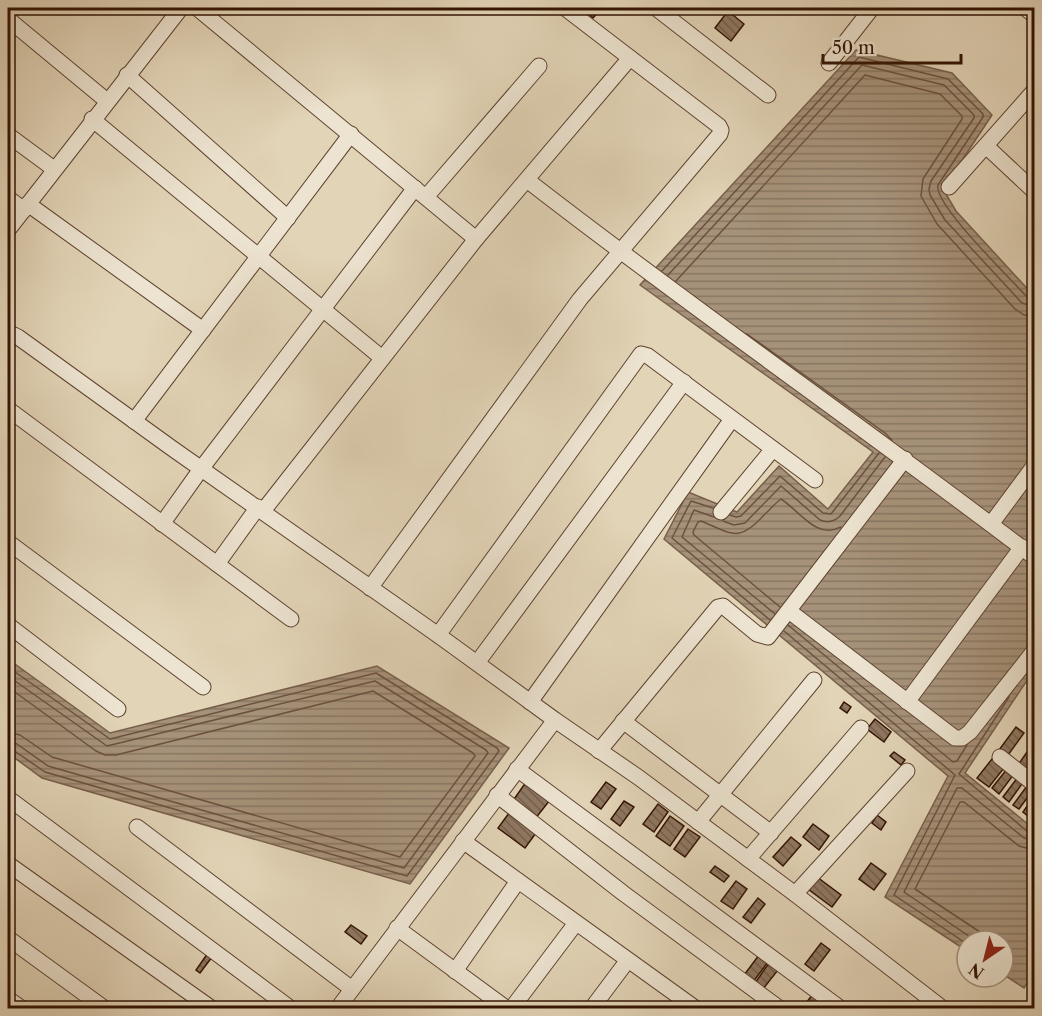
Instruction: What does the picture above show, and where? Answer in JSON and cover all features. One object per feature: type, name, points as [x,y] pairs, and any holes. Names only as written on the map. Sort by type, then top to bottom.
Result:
[{"type":"street","points":[[8,230],[92,119],[181,8]]},
{"type":"street","points":[[198,8],[476,239]]},
{"type":"street","points":[[370,588],[580,299],[717,140],[721,130],[719,126],[565,8]]},
{"type":"street","points":[[656,8],[768,95]]},
{"type":"street","points":[[829,63],[873,8]]},
{"type":"street","points":[[1025,8],[1035,15]]},
{"type":"street","points":[[8,19],[107,101]]},
{"type":"street","points":[[217,564],[476,239],[630,58]]},
{"type":"street","points":[[162,524],[201,468],[323,308],[420,193],[539,66]]},
{"type":"street","points":[[127,75],[288,218]]},
{"type":"street","points":[[949,187],[1033,97]]},
{"type":"street","points":[[92,119],[382,358]]},
{"type":"street","points":[[134,421],[351,134]]},
{"type":"street","points":[[8,135],[54,169]]},
{"type":"street","points":[[986,146],[1035,191]]},
{"type":"street","points":[[527,180],[621,253],[905,459],[1028,552],[907,702]]},
{"type":"street","points":[[8,198],[26,207],[203,330]]},
{"type":"street","points":[[8,339],[14,335],[18,336],[134,421],[438,635],[748,859],[942,1008]]},
{"type":"street","points":[[438,635],[637,357],[644,354],[815,480]]},
{"type":"street","points":[[477,663],[684,382]]},
{"type":"street","points":[[8,409],[291,619]]},
{"type":"street","points":[[530,702],[732,419]]},
{"type":"street","points":[[722,512],[773,449]]},
{"type":"street","points":[[599,751],[718,607],[723,606],[758,634],[768,638],[905,459]]},
{"type":"street","points":[[992,524],[1035,466]]},
{"type":"street","points":[[8,542],[203,687]]},
{"type":"street","points":[[789,610],[955,738],[962,738],[970,732],[1035,651]]},
{"type":"street","points":[[8,625],[118,709]]},
{"type":"street","points":[[698,822],[814,680]]},
{"type":"street","points":[[338,1008],[555,720]]},
{"type":"street","points":[[623,721],[771,833]]},
{"type":"street","points":[[748,859],[861,728]]},
{"type":"street","points":[[1000,757],[1035,784]]},
{"type":"street","points":[[517,769],[840,1008]]},
{"type":"street","points":[[795,894],[907,771]]},
{"type":"street","points":[[497,795],[623,893],[779,1008]]},
{"type":"street","points":[[8,798],[290,1008]]},
{"type":"street","points":[[137,827],[352,989]]},
{"type":"street","points":[[463,841],[628,960],[676,1003],[695,1008]]},
{"type":"street","points":[[8,864],[211,1008]]},
{"type":"street","points":[[455,971],[518,881]]},
{"type":"street","points":[[512,1008],[576,923]]},
{"type":"street","points":[[397,928],[506,1008]]},
{"type":"street","points":[[8,938],[104,1008]]},
{"type":"street","points":[[592,1008],[628,960]]},
{"type":"street","points":[[8,999],[21,1008]]},
{"type":"water","points":[[856,50],[952,73],[992,115],[943,189],[956,211],[1034,296],[1034,670],[965,773],[1034,829],[1034,972],[1024,988],[1015,982],[1015,929],[955,929],[955,943],[885,897],[948,776],[664,539],[688,492],[737,512],[779,466],[828,509],[873,452],[640,285]]},
{"type":"water","points":[[8,659],[110,733],[377,666],[509,748],[410,884],[42,778],[8,753]]},
{"type":"building","points":[[602,8],[593,18],[584,10]]},
{"type":"building","points":[[728,11],[744,24],[731,41],[715,28]]},
{"type":"building","points":[[844,702],[851,707],[847,713],[840,708]]},
{"type":"building","points":[[875,719],[891,732],[884,742],[867,729]]},
{"type":"building","points":[[1016,727],[1024,733],[1008,755],[999,750]]},
{"type":"building","points":[[1034,742],[1034,758],[1026,770],[1018,765]]},
{"type":"building","points":[[894,752],[905,760],[901,765],[890,756]]},
{"type":"building","points":[[992,759],[1004,768],[989,787],[977,778]]},
{"type":"building","points":[[1007,769],[1014,774],[999,794],[992,788]]},
{"type":"building","points":[[1018,777],[1024,781],[1009,802],[1003,797]]},
{"type":"building","points":[[526,782],[550,800],[535,819],[512,802]]},
{"type":"building","points":[[606,782],[616,789],[601,809],[591,802]]},
{"type":"building","points":[[1027,786],[1033,790],[1019,809],[1013,805]]},
{"type":"building","points":[[1034,796],[1034,810],[1029,817],[1023,812]]},
{"type":"building","points":[[624,801],[634,807],[620,826],[611,819]]},
{"type":"building","points":[[658,804],[668,812],[654,832],[643,824]]},
{"type":"building","points":[[509,813],[536,833],[525,848],[498,828]]},
{"type":"building","points":[[877,815],[886,822],[881,830],[872,823]]},
{"type":"building","points":[[670,816],[684,826],[670,846],[656,836]]},
{"type":"building","points":[[813,824],[829,836],[819,850],[803,837]]},
{"type":"building","points":[[688,829],[700,837],[685,857],[674,849]]},
{"type":"building","points":[[791,837],[801,845],[783,866],[773,857]]},
{"type":"building","points":[[871,863],[886,874],[874,890],[859,879]]},
{"type":"building","points":[[715,866],[729,876],[724,882],[710,872]]},
{"type":"building","points":[[817,877],[841,895],[832,907],[808,889]]},
{"type":"building","points":[[736,881],[747,889],[733,909],[721,901]]},
{"type":"building","points":[[758,898],[765,904],[751,923],[743,917]]},
{"type":"building","points":[[351,925],[367,936],[361,944],[345,932]]},
{"type":"building","points":[[821,943],[830,950],[814,971],[805,964]]},
{"type":"building","points":[[208,953],[212,957],[200,973],[196,970]]},
{"type":"building","points":[[759,955],[768,962],[753,982],[744,975]]},
{"type":"building","points":[[769,963],[778,970],[763,989],[755,983]]},
{"type":"building","points":[[813,994],[821,1001],[816,1008],[802,1008]]}]
